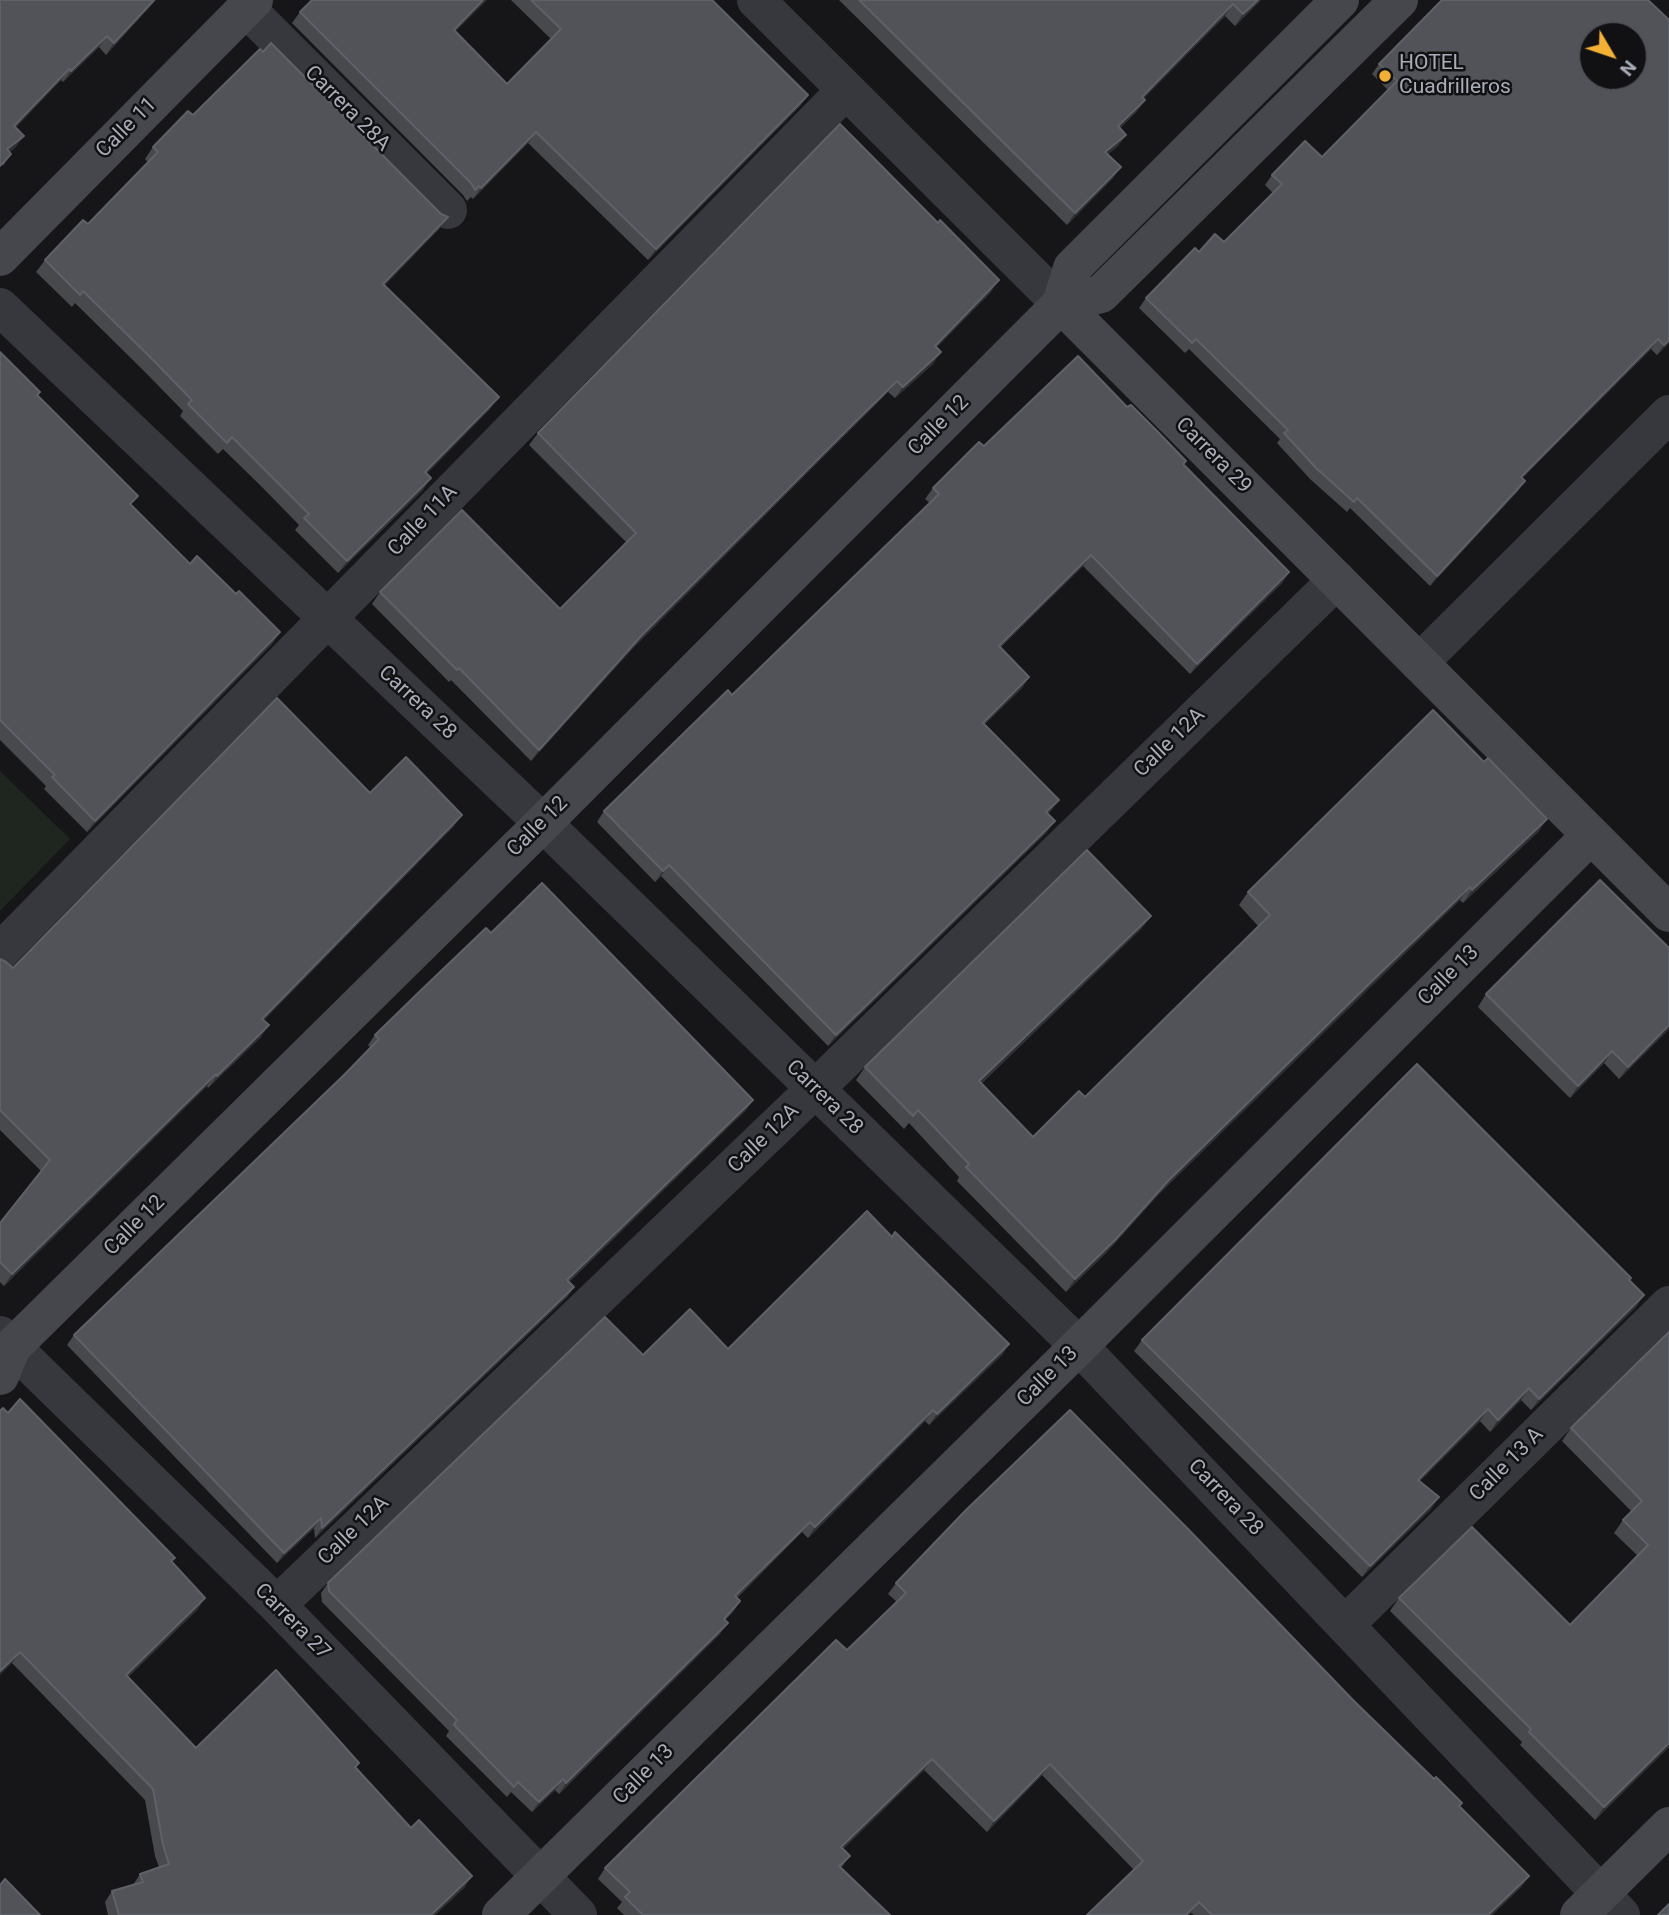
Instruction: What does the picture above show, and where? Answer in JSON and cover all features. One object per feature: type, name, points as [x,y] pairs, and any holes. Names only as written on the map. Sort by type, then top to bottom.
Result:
[{"type":"street","name":"Carrera 29","points":[[756,0],[1669,913]]},
{"type":"street","name":"Calle 12","points":[[3,1351],[543,823],[1061,304],[1072,268],[1340,0]]},
{"type":"street","points":[[1061,304],[1101,294],[1399,0]]},
{"type":"street","name":"Carrera 28A","points":[[250,4],[448,211]]},
{"type":"street","name":"Calle 11","points":[[0,257],[250,4]]},
{"type":"street","name":"Calle 11A","points":[[0,952],[846,90]]},
{"type":"street","name":"Carrera 28","points":[[0,307],[543,823],[1079,1346],[1346,1624],[1600,1908]]},
{"type":"street","points":[[1419,663],[1669,414]]},
{"type":"street","name":"Calle 12A","points":[[277,1605],[815,1090],[1337,580]]},
{"type":"street","name":"Calle 13","points":[[501,1915],[1079,1346],[1591,835]]},
{"type":"street","name":"Calle 13 A","points":[[1346,1624],[1669,1305]]},
{"type":"street","name":"Carrera 27","points":[[3,1351],[277,1605],[578,1915]]},
{"type":"street","points":[[1600,1908],[1669,1826]]},
{"type":"shaded area","points":[[0,771],[70,839],[0,911]]},
{"type":"building","points":[[0,0],[154,0],[114,43],[107,36],[71,71],[69,69],[14,126],[24,136],[7,149],[11,154],[0,166]]},
{"type":"building","points":[[312,0],[483,0],[454,30],[507,84],[561,29],[531,0],[712,0],[808,95],[656,249],[536,132],[481,188],[479,186],[475,190],[300,12]]},
{"type":"building","points":[[859,0],[1258,0],[1243,14],[1233,4],[1142,97],[1145,100],[1118,126],[1126,135],[1105,152],[1121,167],[1075,213]]},
{"type":"building","points":[[1442,0],[1648,0],[1669,20],[1669,340],[1664,345],[1658,339],[1521,477],[1525,481],[1437,576],[1357,498],[1354,502],[1317,469],[1284,433],[1288,430],[1196,339],[1192,343],[1146,298],[1195,248],[1199,252],[1215,234],[1224,242],[1282,184],[1272,175],[1305,141],[1322,157],[1397,81],[1379,64]]},
{"type":"building","points":[[271,43],[441,214],[448,217],[383,284],[499,397],[425,472],[431,478],[347,561],[304,518],[309,514],[232,437],[227,443],[188,404],[192,400],[154,361],[83,291],[80,295],[45,260],[83,220],[88,224],[158,152],[153,147],[188,111],[193,115],[260,49],[263,52]]},
{"type":"building","points":[[840,124],[999,280],[935,346],[941,352],[903,387],[897,381],[846,431],[642,635],[539,750],[380,592],[462,510],[560,609],[636,533],[538,433]]},
{"type":"building","points":[[0,352],[40,392],[37,395],[138,496],[130,504],[190,564],[197,556],[236,594],[239,591],[280,632],[95,821],[52,777],[55,775],[0,720]]},
{"type":"building","points":[[1078,356],[1127,407],[1131,405],[1158,432],[1186,461],[1183,464],[1289,572],[1197,664],[1091,555],[999,646],[1029,677],[983,723],[1059,800],[1046,812],[1055,821],[836,1035],[669,865],[663,871],[604,811],[728,690],[732,695],[939,494],[933,488],[979,442],[984,446]]},
{"type":"building","points":[[277,698],[370,793],[406,757],[462,815],[262,1019],[269,1025],[12,1274],[0,1262],[0,1223],[50,1160],[0,1110],[0,959],[13,968]]},
{"type":"building","points":[[1433,710],[1484,762],[1488,758],[1547,819],[1472,890],[1470,887],[1374,979],[1168,1181],[1115,1240],[1075,1279],[966,1167],[969,1164],[918,1110],[913,1116],[865,1067],[1087,850],[1151,916],[979,1081],[1033,1137],[1079,1091],[1085,1097],[1270,915],[1248,892]]},
{"type":"building","points":[[1600,880],[1669,948],[1669,1025],[1628,1067],[1612,1051],[1578,1086],[1486,994]]},
{"type":"building","points":[[542,883],[753,1100],[567,1280],[574,1287],[322,1528],[321,1518],[284,1553],[74,1335],[344,1075],[379,1039],[375,1035],[416,995],[486,928],[491,933]]},
{"type":"building","points":[[1417,1064],[1631,1278],[1629,1280],[1644,1295],[1539,1399],[1529,1388],[1498,1420],[1488,1409],[1418,1480],[1439,1497],[1370,1566],[1142,1340]]},
{"type":"building","points":[[867,1211],[892,1237],[895,1232],[1009,1344],[937,1414],[933,1410],[815,1527],[810,1522],[735,1596],[740,1601],[724,1619],[728,1623],[566,1783],[563,1779],[539,1802],[518,1782],[514,1787],[454,1725],[457,1720],[329,1591],[328,1583],[605,1317],[643,1355],[690,1309],[728,1349]]},
{"type":"building","points":[[1669,1332],[1669,1743],[1604,1807],[1529,1732],[1531,1729],[1399,1598],[1472,1527],[1570,1625],[1648,1545],[1623,1520],[1642,1501],[1571,1428]]},
{"type":"building","points":[[20,1399],[175,1558],[171,1561],[205,1598],[126,1675],[196,1748],[276,1670],[359,1763],[355,1767],[411,1828],[419,1820],[472,1876],[431,1915],[119,1915],[112,1891],[143,1882],[140,1874],[169,1864],[153,1789],[20,1652],[0,1671],[0,1411],[3,1408],[8,1413]]},
{"type":"building","points":[[1070,1410],[1353,1700],[1462,1803],[1459,1806],[1529,1876],[1488,1915],[1212,1915],[1199,1902],[1186,1915],[1087,1915],[1143,1861],[1050,1764],[994,1821],[932,1759],[841,1847],[850,1856],[839,1866],[890,1915],[643,1915],[625,1897],[630,1892],[605,1868],[836,1640],[847,1650],[906,1593],[896,1583],[966,1510]]},
{"type":"building","points":[[5,1879],[40,1915],[0,1915],[0,1885]]},
{"type":"building","points":[[1669,1904],[1669,1915],[1658,1915]]},
{"type":"place","name":"HOTEL Cuadrilleros","points":[[1385,76]]}]
